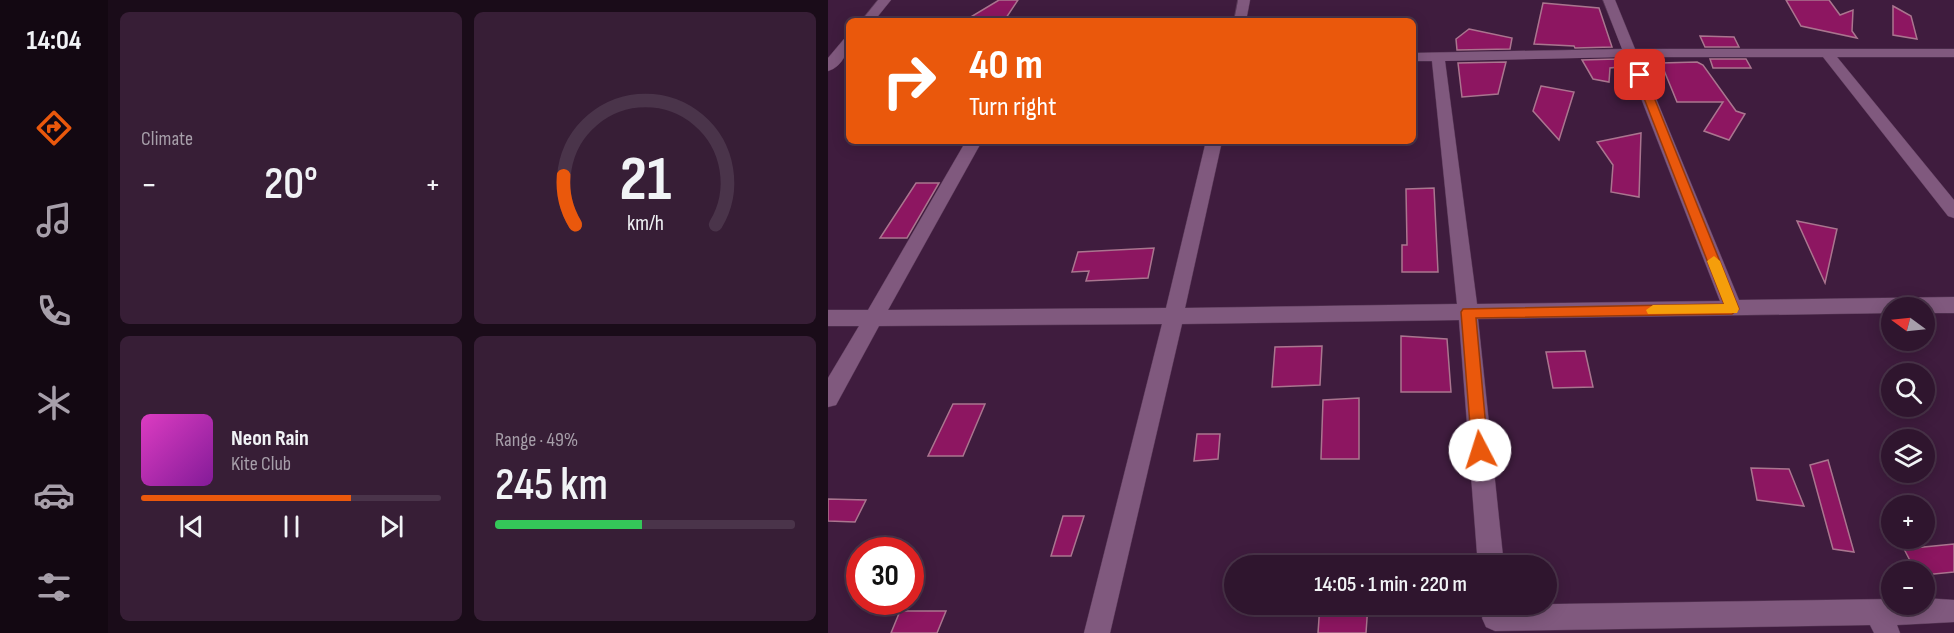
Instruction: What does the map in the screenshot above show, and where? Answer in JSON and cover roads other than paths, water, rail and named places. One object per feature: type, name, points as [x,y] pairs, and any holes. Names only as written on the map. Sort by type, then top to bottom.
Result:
[{"type":"street","points":[[870,18],[885,0]]},
{"type":"street","points":[[1241,18],[1244,0]]},
{"type":"street","points":[[1609,0],[1732,309]]},
{"type":"street","points":[[828,66],[846,45]]},
{"type":"street","points":[[1416,57],[1631,53],[1954,53]]},
{"type":"street","points":[[1827,53],[1954,212]]},
{"type":"street","points":[[1438,57],[1468,312],[1490,555]]},
{"type":"street","points":[[828,66],[846,65]]},
{"type":"street","points":[[828,398],[972,144]]},
{"type":"street","points":[[1096,633],[1174,316],[1213,144]]},
{"type":"street","points":[[828,318],[1174,316],[1954,305]]},
{"type":"street","points":[[1495,618],[1882,622],[1950,611]]}]
